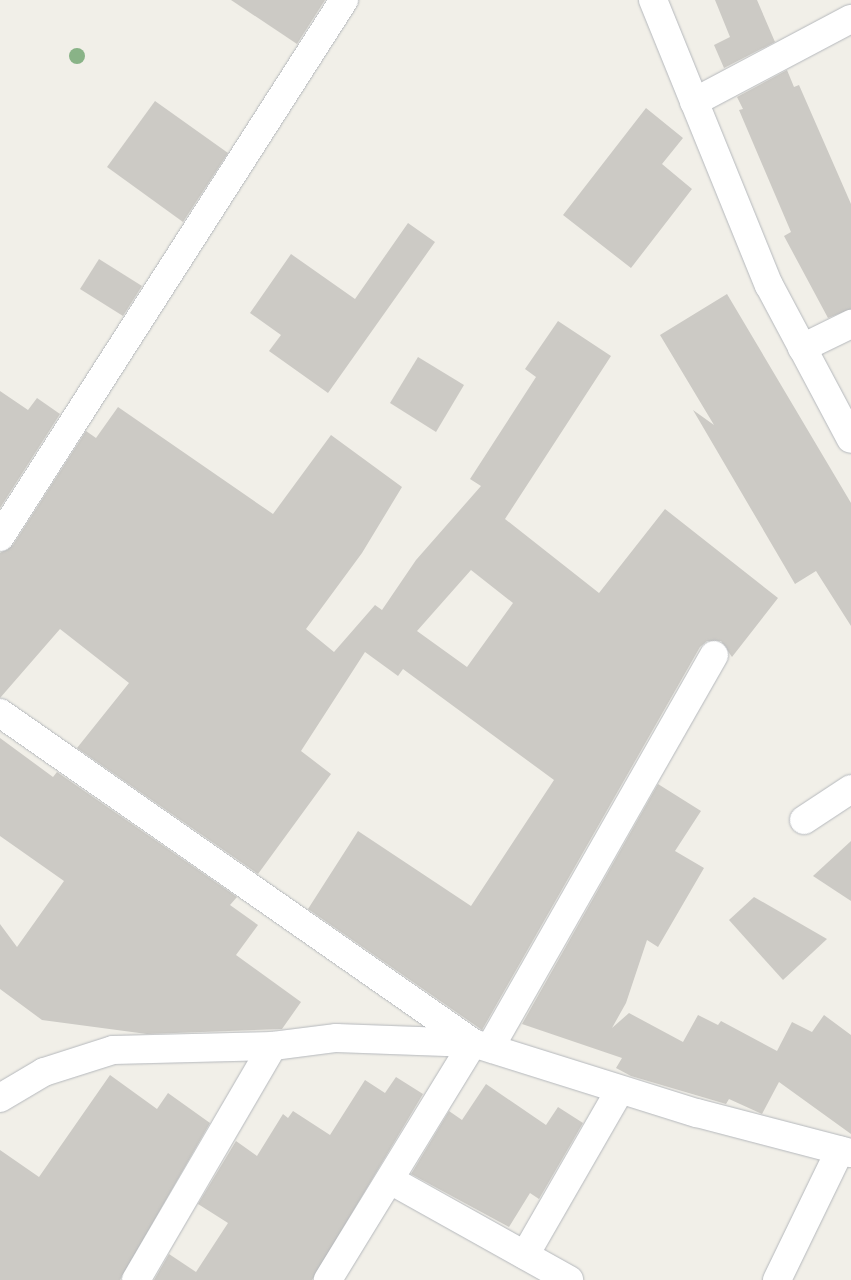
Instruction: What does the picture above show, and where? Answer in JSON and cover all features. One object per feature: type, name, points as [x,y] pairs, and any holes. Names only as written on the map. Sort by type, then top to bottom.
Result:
[{"type":"street","points":[[0,538],[344,0]]},
{"type":"street","points":[[653,0],[769,285],[851,439]]},
{"type":"street","points":[[694,102],[851,19]]},
{"type":"street","points":[[802,348],[851,324]]},
{"type":"street","points":[[328,1280],[482,1044],[714,655]]},
{"type":"street","points":[[0,713],[482,1044],[620,1090],[845,1151],[777,1280]]},
{"type":"street","points":[[804,820],[851,789]]},
{"type":"street","points":[[0,1098],[44,1072],[113,1050],[273,1046],[336,1038],[482,1044]]},
{"type":"street","points":[[136,1280],[273,1046]]},
{"type":"street","points":[[525,1255],[620,1090]]},
{"type":"street","points":[[392,1181],[569,1280]]},
{"type":"building","points":[[231,0],[325,0],[297,44]]},
{"type":"building","points":[[715,0],[757,0],[775,42],[724,68],[714,45],[730,37]]},
{"type":"building","points":[[787,70],[794,87],[799,85],[851,204],[851,309],[828,318],[784,236],[791,232],[739,110],[743,109],[737,97]]},
{"type":"building","points":[[155,101],[228,153],[183,222],[107,167]]},
{"type":"building","points":[[646,108],[683,138],[662,164],[692,189],[631,268],[563,215]]},
{"type":"building","points":[[408,223],[435,242],[328,393],[269,351],[281,335],[250,313],[291,254],[355,299]]},
{"type":"building","points":[[99,259],[142,286],[123,316],[80,289]]},
{"type":"building","points":[[727,294],[851,503],[851,626],[816,571],[795,584],[693,410],[714,425],[660,335]]},
{"type":"building","points":[[558,321],[611,356],[505,519],[599,593],[665,509],[778,598],[732,657],[721,641],[707,641],[700,647],[482,1030],[308,909],[358,831],[471,906],[554,780],[403,669],[398,676],[365,652],[301,751],[331,774],[258,874],[77,748],[129,683],[60,629],[0,698],[0,553],[13,545],[86,431],[96,438],[118,407],[273,514],[331,435],[402,487],[362,553],[306,629],[334,652],[375,605],[382,610],[416,560],[481,486],[470,479],[536,377],[525,369]],"holes":[[[471,570],[513,603],[467,667],[417,631]]]},
{"type":"building","points":[[418,357],[464,385],[436,432],[390,403]]},
{"type":"building","points":[[0,391],[28,410],[37,398],[60,414],[0,508]]},
{"type":"building","points":[[0,738],[53,777],[57,772],[237,897],[230,905],[258,925],[236,955],[301,1002],[282,1029],[147,1034],[42,1020],[0,989],[0,924],[17,947],[64,881],[0,836]]},
{"type":"building","points":[[658,784],[701,811],[675,851],[704,868],[658,947],[647,940],[626,1003],[612,1028],[629,1013],[683,1042],[698,1015],[718,1025],[721,1021],[777,1051],[792,1022],[812,1032],[824,1015],[851,1035],[851,1134],[779,1082],[762,1114],[729,1099],[726,1104],[631,1076],[616,1068],[622,1058],[522,1024]]},
{"type":"building","points":[[851,841],[851,901],[813,876]]},
{"type":"building","points":[[754,897],[827,939],[783,980],[729,920]]},
{"type":"building","points":[[110,1075],[157,1109],[168,1093],[210,1123],[120,1280],[0,1280],[0,1150],[39,1177]]},
{"type":"building","points":[[396,1077],[423,1094],[312,1280],[154,1280],[169,1254],[196,1272],[228,1223],[198,1204],[236,1141],[257,1156],[283,1114],[288,1118],[293,1111],[330,1135],[365,1080],[385,1093]]},
{"type":"building","points":[[486,1084],[546,1125],[558,1107],[583,1123],[539,1199],[530,1193],[509,1227],[411,1174],[449,1111],[462,1120]]}]
